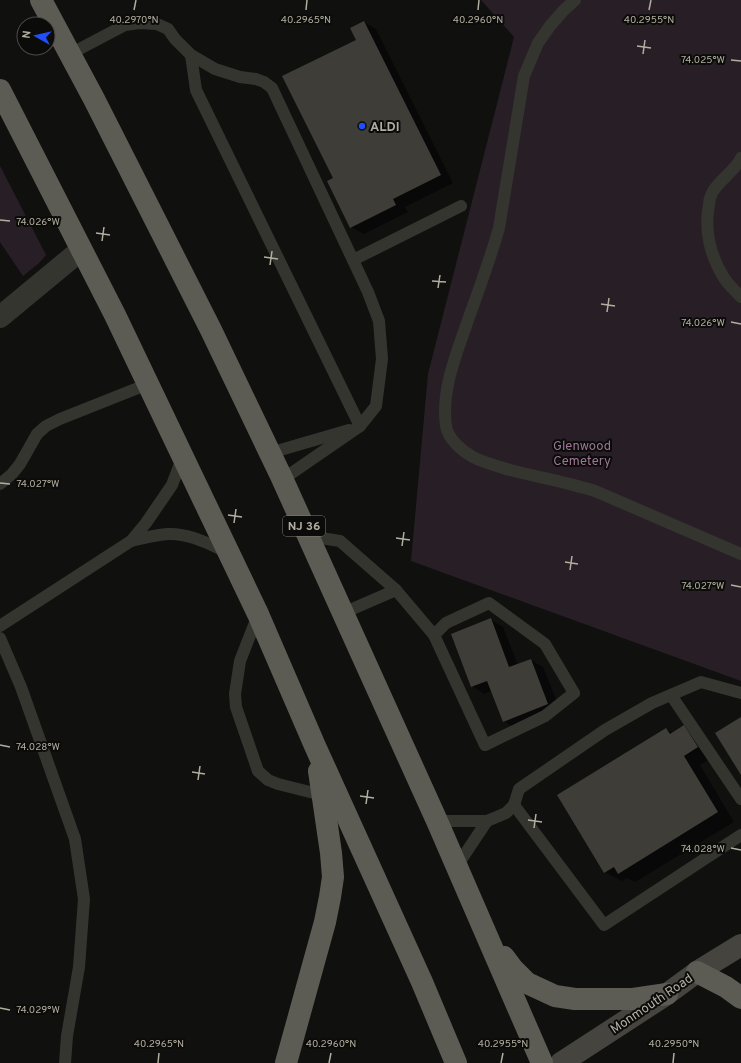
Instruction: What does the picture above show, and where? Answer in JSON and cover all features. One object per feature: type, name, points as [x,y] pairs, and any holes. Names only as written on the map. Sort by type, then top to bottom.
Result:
[{"type":"highway","name":"NJ 36","points":[[41,0],[207,323],[283,479],[487,933],[542,1063]]},
{"type":"highway","points":[[0,90],[115,315],[258,614],[315,746],[331,797],[422,982],[456,1063]]},
{"type":"highway","points":[[286,1063],[330,897],[333,877],[331,853],[331,797]]},
{"type":"highway","points":[[487,933],[513,969],[526,983],[555,996],[575,999],[611,1000],[667,994]]},
{"type":"highway","points":[[697,972],[726,987],[741,998]]},
{"type":"main road","name":"Monmouth Road","points":[[561,1063],[667,994],[697,972],[741,945]]},
{"type":"street","points":[[0,317],[81,250]]},
{"type":"lane","points":[[575,0],[550,26],[538,43],[524,76],[499,228],[454,359],[445,406],[446,427],[460,448],[473,458],[504,468],[595,491],[741,554]]},
{"type":"lane","points":[[70,54],[120,28],[139,23],[157,24],[168,29],[191,56],[215,69],[240,77],[256,79],[264,82],[272,88],[353,260],[379,321],[382,359],[376,406],[360,426],[283,479]]},
{"type":"lane","points":[[191,56],[196,90],[360,426]]},
{"type":"lane","points":[[740,162],[721,180],[711,194],[706,217],[708,242],[717,266],[723,278],[741,297]]},
{"type":"lane","points":[[353,260],[461,206]]},
{"type":"lane","points":[[0,484],[12,474],[20,464],[37,434],[46,426],[88,407],[148,384]]},
{"type":"lane","points":[[270,453],[360,426]]},
{"type":"lane","points":[[0,626],[131,541],[157,508],[172,485],[183,456]]},
{"type":"lane","points":[[131,541],[151,536],[169,534],[203,541],[229,553]]},
{"type":"lane","points":[[308,536],[340,541],[396,590],[434,635],[485,745],[545,716],[574,693],[545,644],[488,603],[446,623],[434,635]]},
{"type":"lane","points":[[343,613],[396,590]]},
{"type":"lane","points":[[258,614],[240,661],[235,694],[236,707],[241,725],[258,771],[268,780],[278,784],[331,797]]},
{"type":"lane","points":[[0,638],[22,688],[75,839],[84,899],[79,967],[67,1036],[65,1063]]},
{"type":"lane","points":[[437,821],[487,821],[506,813],[514,805],[519,789],[605,730],[652,704],[701,682],[741,693]]},
{"type":"lane","points":[[671,695],[741,799]]},
{"type":"lane","points":[[514,805],[604,925],[741,835]]},
{"type":"lane","points":[[457,866],[487,821]]},
{"type":"green space","name":"Glenwood Cemetery","points":[[481,0],[741,0],[741,681],[411,561],[428,374],[514,37]]},
{"type":"green space","points":[[0,166],[46,255],[23,276],[0,242]]},
{"type":"building","name":"ALDI","points":[[364,21],[441,175],[393,199],[396,205],[350,228],[327,181],[333,178],[282,76],[356,40],[350,28]]},
{"type":"building","points":[[491,618],[509,667],[531,659],[548,704],[503,722],[487,681],[471,687],[451,634]]},
{"type":"building","points":[[741,717],[741,775],[715,733]]},
{"type":"building","points":[[684,725],[698,747],[684,756],[718,812],[618,874],[614,867],[604,873],[557,795],[666,728],[670,734]]},
{"type":"place","name":"ALDI","points":[[362,126]]}]
